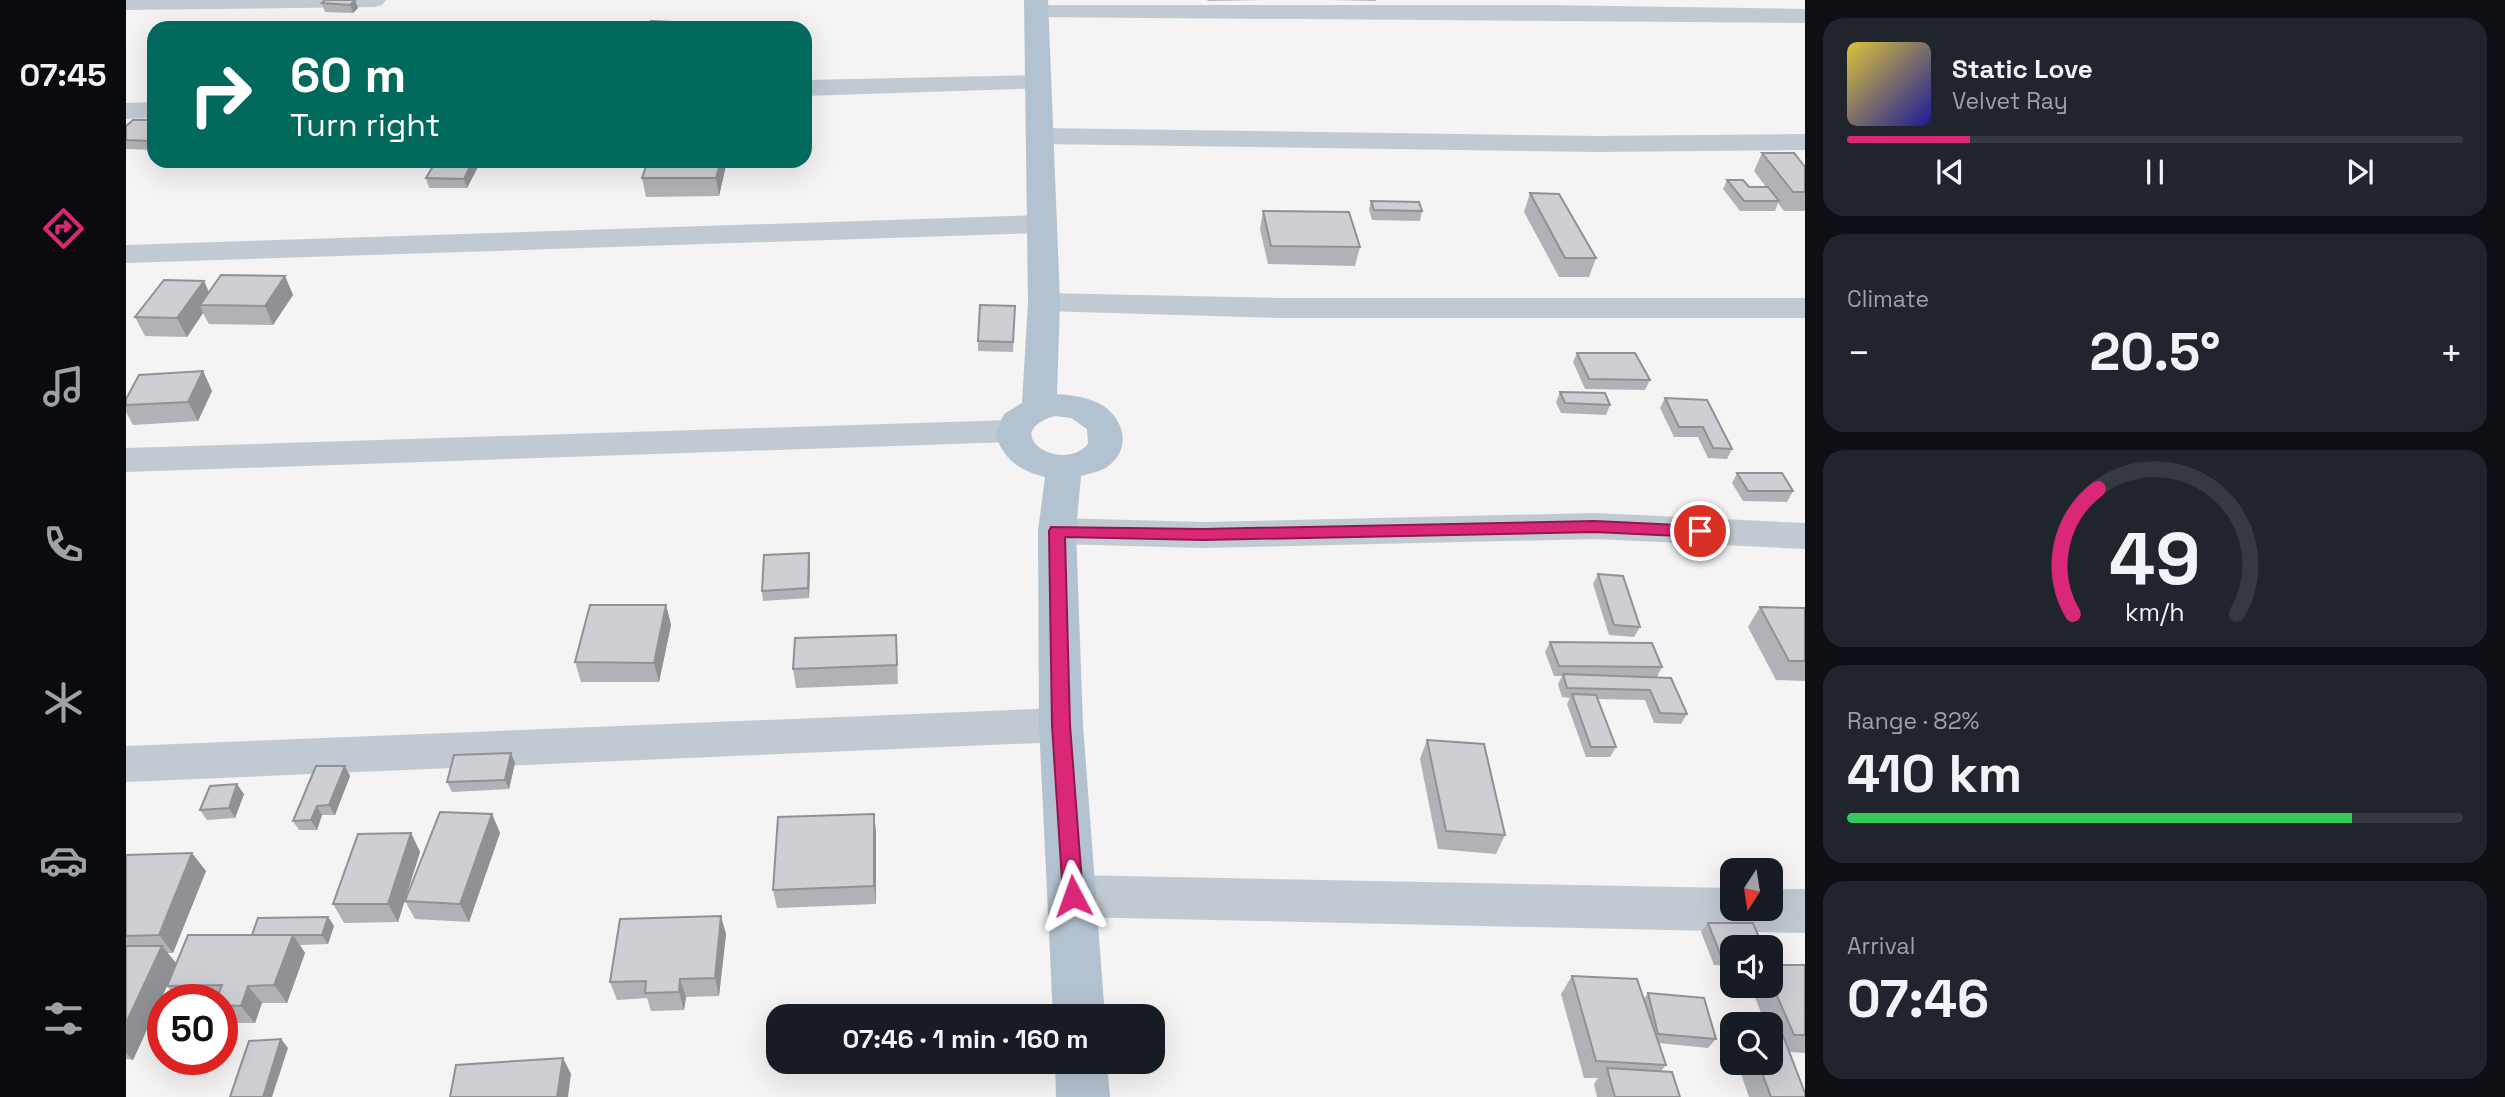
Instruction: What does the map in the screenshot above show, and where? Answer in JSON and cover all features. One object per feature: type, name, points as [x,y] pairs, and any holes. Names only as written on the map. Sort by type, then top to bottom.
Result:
[{"type":"main road","points":[[1036,6],[1044,302],[1039,407]]},
{"type":"main road","points":[[1072,406],[1086,411],[1106,429],[1108,440],[1104,450],[1095,459],[1064,468],[1031,461],[1019,453],[1012,442],[1011,431],[1016,421],[1025,413],[1039,407],[1072,406]]},
{"type":"main road","points":[[1064,468],[1057,531],[1061,725],[1078,1004]]},
{"type":"main road","points":[[1082,1074],[1083,1097]]},
{"type":"street","points":[[126,3],[374,0]]},
{"type":"street","points":[[1036,6],[1805,16]]},
{"type":"street","points":[[812,88],[1039,83]]},
{"type":"street","points":[[126,111],[147,110]]},
{"type":"street","points":[[1039,136],[1597,144],[1658,141],[1805,142]]},
{"type":"street","points":[[126,254],[1042,224]]},
{"type":"street","points":[[1044,302],[1279,308],[1805,308]]},
{"type":"street","points":[[126,460],[1011,431]]},
{"type":"street","points":[[1057,531],[1203,535],[1595,526],[1805,536]]},
{"type":"street","points":[[126,764],[1061,725]]},
{"type":"street","points":[[1073,896],[1805,911]]},
{"type":"building","points":[[325,0],[355,0],[350,5],[322,3]]},
{"type":"building","points":[[133,120],[147,120],[147,141],[126,140],[126,126]]},
{"type":"building","points":[[1762,153],[1794,153],[1805,167],[1805,192],[1793,192]]},
{"type":"building","points":[[432,168],[470,168],[464,179],[426,178]]},
{"type":"building","points":[[646,168],[719,168],[716,178],[642,178]]},
{"type":"building","points":[[1727,180],[1743,180],[1749,187],[1768,187],[1779,201],[1744,201]]},
{"type":"building","points":[[1530,193],[1559,194],[1596,258],[1565,258]]},
{"type":"building","points":[[1371,201],[1419,202],[1422,211],[1374,210]]},
{"type":"building","points":[[1263,211],[1349,212],[1360,247],[1271,246]]},
{"type":"building","points":[[221,275],[285,276],[265,306],[200,305]]},
{"type":"building","points":[[164,280],[204,281],[177,318],[135,317]]},
{"type":"building","points":[[980,305],[1015,306],[1013,342],[978,341]]},
{"type":"building","points":[[1577,353],[1635,353],[1650,380],[1589,379]]},
{"type":"building","points":[[203,371],[188,402],[126,405],[126,399],[139,375]]},
{"type":"building","points":[[1560,392],[1605,393],[1610,405],[1565,403]]},
{"type":"building","points":[[1665,398],[1707,400],[1732,449],[1713,448],[1703,427],[1679,427]]},
{"type":"building","points":[[1737,473],[1782,473],[1793,491],[1748,491]]},
{"type":"building","points":[[809,553],[808,588],[762,591],[764,555]]},
{"type":"building","points":[[1598,574],[1623,576],[1640,627],[1614,625]]},
{"type":"building","points":[[590,605],[666,605],[654,663],[575,662]]},
{"type":"building","points":[[1760,607],[1805,608],[1805,661],[1789,661]]},
{"type":"building","points":[[896,635],[897,665],[793,669],[795,638]]},
{"type":"building","points":[[1550,642],[1652,643],[1662,667],[1559,666]]},
{"type":"building","points":[[1563,674],[1671,678],[1687,714],[1660,713],[1650,690],[1567,688]]},
{"type":"building","points":[[1572,694],[1596,695],[1616,747],[1591,747]]},
{"type":"building","points":[[1427,740],[1484,744],[1505,835],[1446,831]]},
{"type":"building","points":[[511,753],[505,780],[447,782],[454,755]]},
{"type":"building","points":[[316,766],[345,766],[329,805],[317,806],[311,820],[293,821]]},
{"type":"building","points":[[237,784],[229,808],[200,810],[210,786]]},
{"type":"building","points":[[440,812],[492,814],[460,904],[405,901]]},
{"type":"building","points":[[874,814],[874,886],[773,890],[778,817]]},
{"type":"building","points":[[411,833],[388,904],[333,904],[358,834]]},
{"type":"building","points":[[192,853],[159,935],[126,936],[126,855]]},
{"type":"building","points":[[721,916],[715,978],[680,979],[679,992],[645,993],[646,981],[610,982],[620,919]]},
{"type":"building","points":[[328,917],[322,935],[252,935],[258,918]]},
{"type":"building","points":[[1708,923],[1753,923],[1758,935],[1720,935],[1720,953]]},
{"type":"building","points":[[188,935],[293,935],[274,985],[248,986],[241,1006],[238,1006],[238,984],[168,984]]},
{"type":"building","points":[[126,946],[162,946],[126,1023]]},
{"type":"building","points":[[1783,965],[1805,965],[1805,1035],[1794,1035],[1778,998],[1783,998]]},
{"type":"building","points":[[1572,976],[1637,979],[1666,1065],[1596,1061]]},
{"type":"building","points":[[1648,993],[1704,998],[1716,1039],[1658,1034]]},
{"type":"building","points":[[1783,1036],[1805,1097],[1771,1097],[1763,1075],[1783,1075]]},
{"type":"building","points":[[281,1039],[263,1097],[230,1097],[238,1075],[249,1041]]},
{"type":"building","points":[[563,1058],[557,1097],[450,1097],[456,1065]]},
{"type":"building","points":[[1607,1068],[1672,1072],[1680,1097],[1615,1097]]},
{"type":"route","points":[[1073,896],[1061,725],[1057,531],[1203,535],[1595,526],[1700,531]]}]
